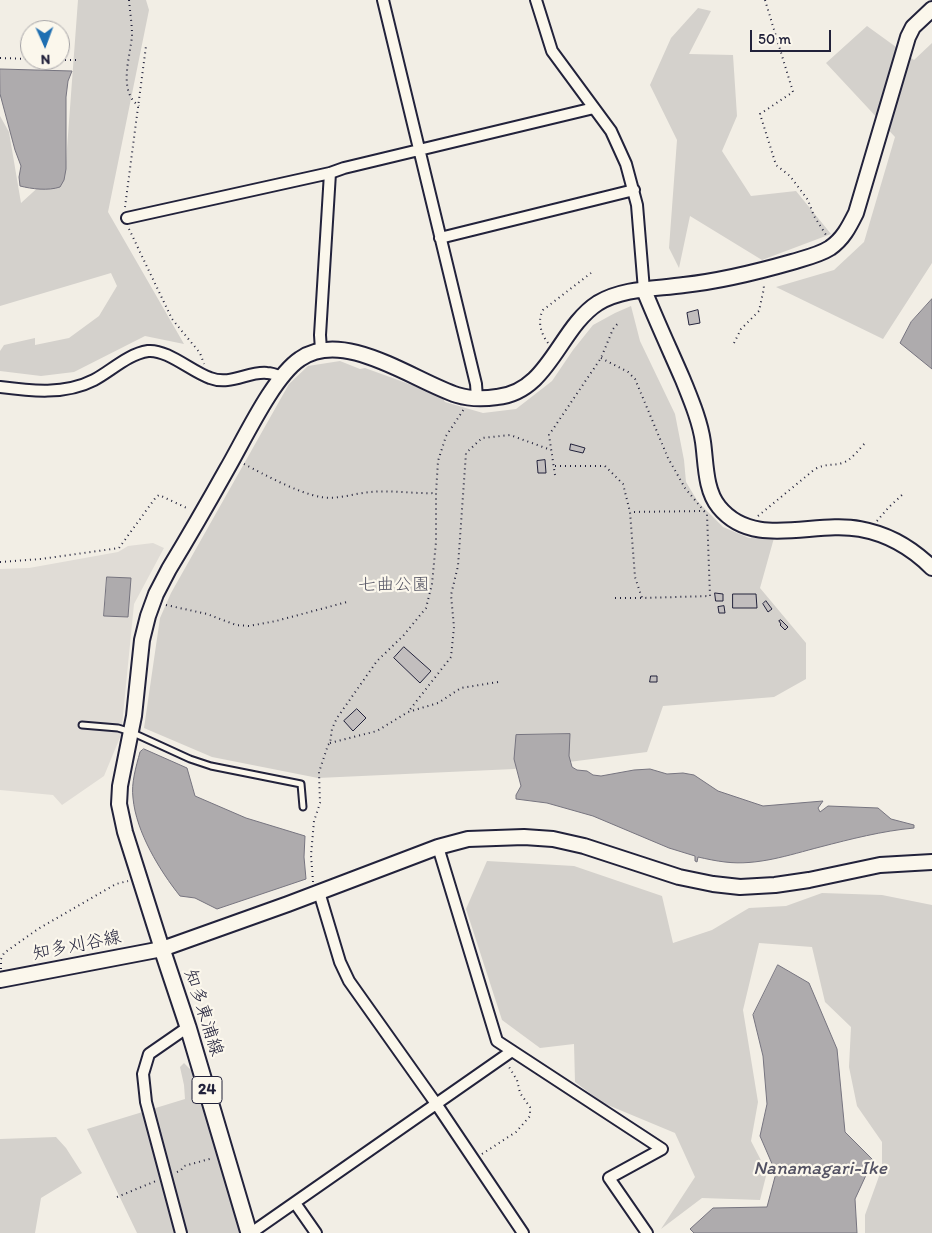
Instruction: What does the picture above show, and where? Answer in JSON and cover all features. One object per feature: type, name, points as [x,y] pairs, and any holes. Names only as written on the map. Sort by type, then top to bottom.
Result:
[{"type":"main road","name":"知多東浦線","points":[[162,948],[188,1027],[250,1233]]},
{"type":"street","points":[[383,0],[418,151],[476,384],[472,398]]},
{"type":"street","points":[[536,0],[552,51],[617,142],[634,190],[639,220],[644,290],[696,416],[703,439],[711,492],[718,505],[727,516],[741,524],[776,532],[842,528],[873,532],[908,547],[932,568]]},
{"type":"street","points":[[162,948],[125,832],[119,804],[120,786],[131,732],[142,640],[148,616],[169,569],[282,377],[298,360],[310,353],[335,349],[365,355],[446,391],[472,398],[506,396],[533,380],[558,350],[573,327],[588,311],[599,303],[623,293],[713,282],[808,257],[829,249],[840,240],[856,213],[908,37],[914,27],[932,9]]},
{"type":"street","points":[[127,218],[330,173],[344,168],[594,108]]},
{"type":"street","points":[[321,350],[320,335],[330,173]]},
{"type":"street","points":[[440,238],[634,190]]},
{"type":"street","points":[[0,387],[39,391],[71,388],[93,381],[130,358],[147,351],[160,352],[211,379],[236,380],[266,373],[282,377]]},
{"type":"street","name":"知多刈谷線","points":[[1,980],[162,948],[438,847],[468,839],[524,836],[553,839],[584,846],[679,877],[740,887],[775,885],[809,880],[880,865],[932,862]]},
{"type":"street","points":[[438,847],[498,1041],[662,1149],[609,1178],[647,1233]]},
{"type":"street","points":[[319,892],[340,962],[349,981],[437,1105],[523,1233]]},
{"type":"street","points":[[182,1233],[146,1102],[143,1074],[149,1054],[188,1027]]},
{"type":"street","points":[[250,1233],[437,1105],[512,1051]]},
{"type":"street","points":[[295,1203],[316,1233]]},
{"type":"lane","points":[[82,725],[118,728],[211,766],[301,784],[303,808]]},
{"type":"path","points":[[130,0],[132,35],[127,62],[127,76],[129,91],[134,102],[139,106]]},
{"type":"path","points":[[765,0],[794,92],[760,114],[776,165],[790,176],[808,200],[814,216],[833,246]]},
{"type":"path","points":[[0,58],[20,59]]},
{"type":"path","points":[[70,60],[80,60]]},
{"type":"path","points":[[734,343],[741,329],[759,311],[764,288],[760,270]]},
{"type":"path","points":[[558,350],[546,342],[539,319],[541,314],[558,297],[591,273]]},
{"type":"path","points":[[556,475],[550,435],[601,358],[613,329],[619,322]]},
{"type":"path","points":[[601,358],[628,372],[635,379],[668,458],[686,488],[707,514],[710,596],[615,598]]},
{"type":"path","points":[[319,892],[311,876],[311,855],[314,821],[320,802],[319,772],[330,743],[332,729],[337,718],[377,661],[415,623],[426,608],[432,584],[436,542],[436,472],[440,453],[446,436],[472,398]]},
{"type":"path","points":[[408,712],[451,657],[454,627],[451,595],[458,566],[466,453],[482,438],[510,435],[551,450]]},
{"type":"path","points":[[750,527],[755,519],[815,469],[824,465],[842,464],[866,442]]},
{"type":"path","points":[[234,458],[273,478],[319,497],[328,498],[389,491],[436,493]]},
{"type":"path","points":[[555,466],[605,466],[622,484],[630,512],[635,577],[642,598]]},
{"type":"path","points":[[873,532],[875,523],[880,516],[903,494]]},
{"type":"path","points":[[0,562],[41,559],[119,548],[159,495],[201,515]]},
{"type":"path","points":[[630,512],[704,511]]},
{"type":"path","points":[[154,601],[201,612],[236,625],[249,626],[276,621],[347,602]]},
{"type":"path","points":[[330,743],[377,731],[408,712],[438,703],[461,688],[498,682]]},
{"type":"path","points":[[1,980],[0,963],[4,953],[71,909],[116,884],[139,877]]},
{"type":"path","points":[[473,1159],[516,1132],[530,1116],[530,1107],[520,1093],[517,1080],[502,1058]]},
{"type":"shaded area","points":[[153,543],[164,548],[134,604],[121,735],[104,776],[62,805],[53,795],[0,790],[0,569],[29,568],[118,552],[128,546]]},
{"type":"green space","points":[[78,0],[146,0],[149,10],[108,212],[184,344],[145,336],[74,372],[41,376],[0,371],[0,351],[4,345],[35,338],[35,345],[69,338],[99,316],[117,286],[111,273],[0,306],[0,116],[9,132],[21,203],[66,162]]},
{"type":"green space","points":[[698,8],[711,11],[689,54],[733,55],[737,116],[722,151],[751,196],[796,191],[831,234],[762,260],[690,216],[679,268],[669,248],[677,140],[650,85],[671,38]]},
{"type":"green space","points":[[867,26],[914,60],[932,43],[932,263],[883,339],[776,287],[834,270],[864,242],[895,137],[826,63]]},
{"type":"green space","name":"七曲公園","points":[[631,306],[640,341],[675,414],[684,460],[686,482],[698,502],[723,527],[749,538],[774,538],[760,588],[806,643],[806,679],[774,697],[663,706],[647,752],[514,769],[318,778],[212,757],[144,728],[160,618],[171,593],[289,384],[308,366],[340,361],[442,396],[445,402],[483,413],[516,409],[552,381],[593,325]]},
{"type":"green space","points":[[487,861],[574,866],[662,896],[673,943],[712,930],[749,908],[786,906],[822,893],[882,895],[932,905],[932,1233],[865,1233],[865,1215],[882,1168],[882,1142],[857,1106],[849,1067],[851,1027],[825,1002],[812,947],[759,943],[743,1010],[758,1102],[751,1141],[767,1172],[760,1200],[702,1198],[661,1229],[695,1177],[675,1133],[603,1103],[575,1082],[574,1044],[540,1048],[502,1020],[466,909]]},
{"type":"green space","points":[[184,1063],[193,1072],[240,1233],[137,1233],[87,1129],[185,1099],[180,1067]]},
{"type":"green space","points":[[56,1137],[66,1148],[82,1173],[41,1198],[35,1233],[0,1233],[0,1139]]},
{"type":"water","points":[[0,69],[72,71],[68,81],[66,97],[66,169],[64,180],[60,187],[40,189],[20,186],[21,166],[0,94]]},
{"type":"water","points":[[932,299],[932,369],[900,343],[911,322]]},
{"type":"water","points":[[107,577],[131,578],[128,617],[104,616]]},
{"type":"water","points":[[570,734],[569,756],[572,767],[577,770],[587,771],[593,775],[601,776],[650,769],[667,774],[683,773],[694,775],[718,791],[763,806],[823,801],[818,808],[820,812],[828,806],[878,808],[891,819],[914,825],[914,828],[890,831],[761,861],[737,863],[698,857],[697,862],[695,861],[695,856],[669,848],[593,816],[547,803],[516,799],[521,786],[514,759],[516,735]]},
{"type":"water","points":[[144,749],[187,768],[195,796],[246,818],[305,836],[306,879],[217,909],[195,898],[180,896],[150,850],[135,811],[133,781],[140,752]]},
{"type":"water","name":"Nanamagari-Ike","points":[[778,965],[809,983],[837,1049],[845,1132],[873,1160],[855,1199],[857,1233],[694,1233],[690,1229],[713,1208],[767,1207],[776,1173],[760,1136],[767,1104],[763,1056],[753,1015]]},
{"type":"building","points":[[698,310],[700,323],[689,325],[687,313]]},
{"type":"building","points":[[571,444],[585,448],[583,453],[570,450]]},
{"type":"building","points":[[545,460],[546,473],[538,473],[537,461]]},
{"type":"building","points":[[715,593],[723,594],[723,601],[716,601]]},
{"type":"building","points":[[733,594],[756,594],[757,608],[733,608]]},
{"type":"building","points":[[766,601],[772,609],[768,612],[763,604]]},
{"type":"building","points":[[724,606],[725,613],[719,613],[718,607]]},
{"type":"building","points":[[781,620],[788,627],[785,630],[780,625],[779,621]]},
{"type":"building","points":[[404,647],[431,671],[420,683],[394,658]]},
{"type":"building","points":[[651,676],[657,676],[657,682],[650,682]]},
{"type":"building","points":[[357,709],[366,718],[353,731],[344,721]]}]
